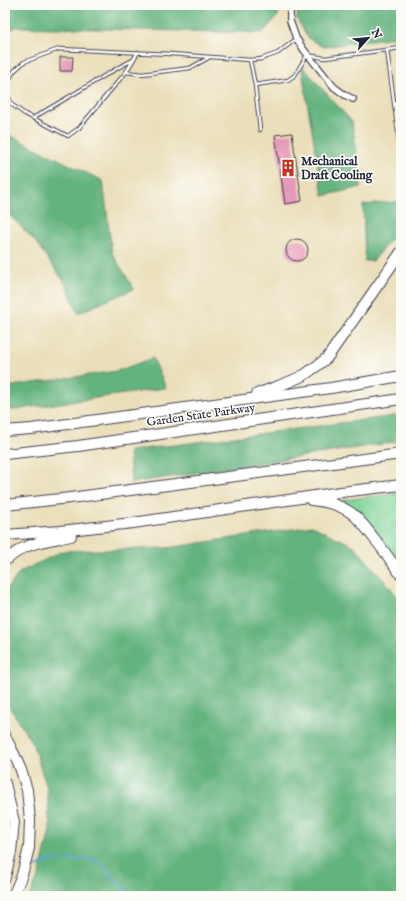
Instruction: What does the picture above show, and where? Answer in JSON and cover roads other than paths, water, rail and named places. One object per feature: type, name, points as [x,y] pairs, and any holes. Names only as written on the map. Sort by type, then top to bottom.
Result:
[{"type":"highway","points":[[240,401],[304,375],[327,358],[401,252]]},
{"type":"highway","points":[[5,431],[38,428],[240,401],[401,376]]},
{"type":"highway","name":"Garden State Parkway","points":[[5,454],[78,446],[401,399]]},
{"type":"highway","points":[[5,505],[100,494],[401,454]]},
{"type":"highway","points":[[5,535],[60,532],[133,523],[297,498],[401,485]]},
{"type":"highway","points":[[297,498],[320,500],[337,505],[350,512],[369,531],[401,575]]},
{"type":"highway","points":[[5,561],[15,553],[38,542],[133,523]]},
{"type":"highway","points":[[5,736],[21,770],[27,790],[30,820],[29,848],[22,875],[13,896]]},
{"type":"highway","points":[[5,783],[14,822],[11,852],[5,877]]},
{"type":"street","points":[[290,5],[290,21],[296,38],[307,55],[334,87],[353,99]]},
{"type":"lane","points":[[138,52],[126,72],[79,128],[68,136],[25,114],[11,104],[5,87],[14,71],[24,62],[59,49],[138,52],[250,60],[261,59],[278,53],[296,38]]},
{"type":"lane","points":[[255,85],[288,80],[295,75],[307,55],[325,58],[401,48]]},
{"type":"lane","points":[[387,50],[401,156]]},
{"type":"lane","points":[[126,72],[142,74],[190,68],[210,57]]},
{"type":"lane","points":[[33,118],[133,60]]},
{"type":"lane","points":[[250,60],[255,85],[260,130]]},
{"type":"waterway","points":[[31,869],[50,861],[92,859],[102,863],[113,878],[132,896]]},
{"type":"place","name":"Mechanical Draft Cooling","points":[[288,168]]}]
